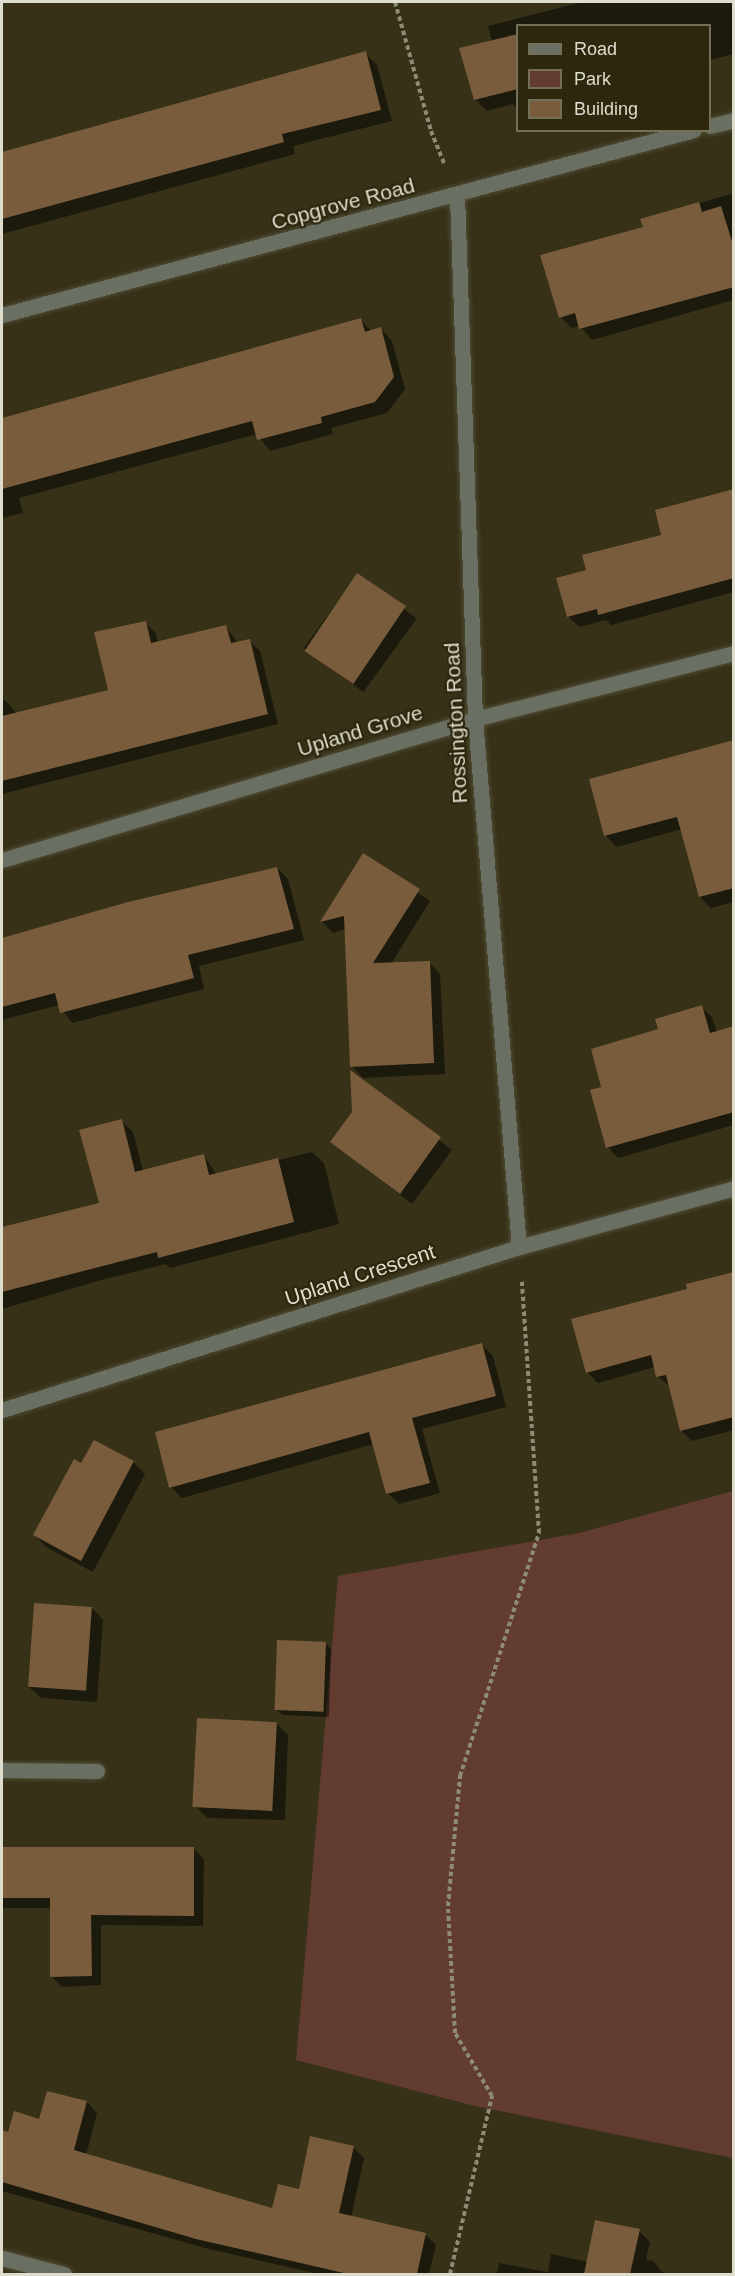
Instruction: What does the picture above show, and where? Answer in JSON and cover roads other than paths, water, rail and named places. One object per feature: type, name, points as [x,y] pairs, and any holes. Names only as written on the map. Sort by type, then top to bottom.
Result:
[{"type":"street","points":[[711,126],[734,120]]},
{"type":"street","name":"Copgrove Road","points":[[2,315],[687,132]]},
{"type":"street","name":"Rossington Road","points":[[457,195],[475,719],[519,1247]]},
{"type":"street","name":"Upland Grove","points":[[2,860],[475,719],[734,653]]},
{"type":"street","name":"Upland Crescent","points":[[2,1410],[519,1247],[734,1188]]},
{"type":"street","points":[[2,1770],[97,1771]]},
{"type":"street","points":[[2,2258],[64,2274]]}]
